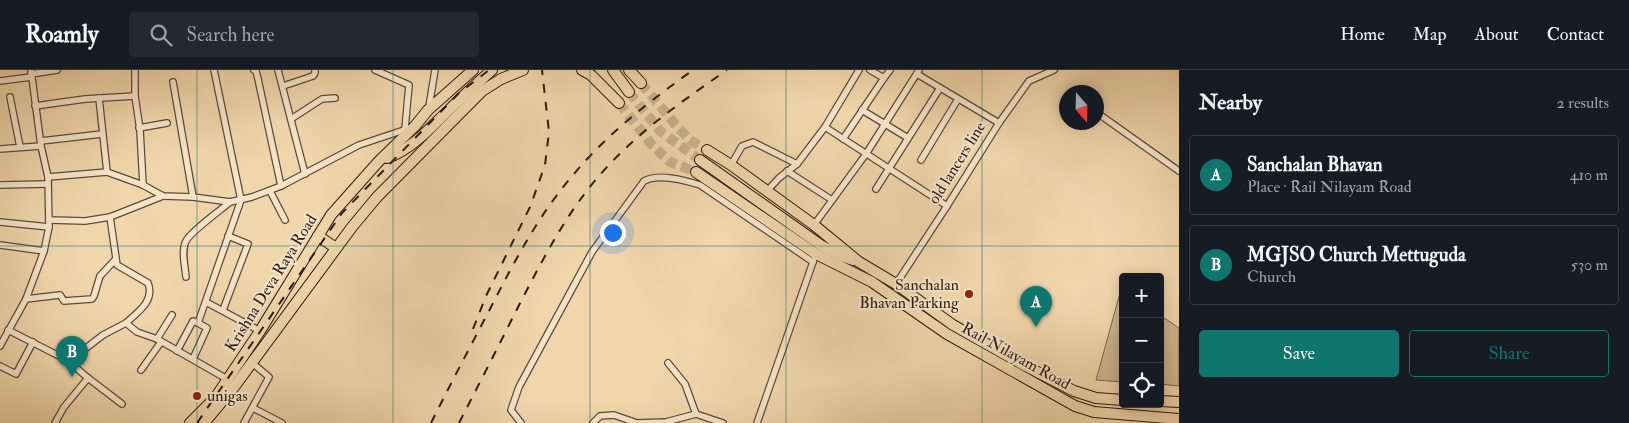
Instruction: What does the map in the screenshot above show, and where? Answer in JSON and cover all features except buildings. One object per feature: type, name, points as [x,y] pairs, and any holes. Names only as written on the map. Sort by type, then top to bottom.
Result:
[{"type":"main road","name":"Krishna Deva Raya Road","points":[[190,423],[215,398],[260,331],[331,215],[410,128],[473,70]]},
{"type":"main road","name":"Krishna Deva Raya Road","points":[[379,161],[404,150],[429,131],[492,70]]},
{"type":"main road","name":"Krishna Deva Raya Road","points":[[204,423],[352,227],[396,178],[482,90],[522,70]]},
{"type":"main road","points":[[613,70],[629,92]]},
{"type":"main road","points":[[629,70],[642,83]]},
{"type":"main road","points":[[585,71],[619,103]]},
{"type":"main road","name":"Rail Nilayam Road","points":[[707,150],[768,191],[859,262],[896,284],[953,325],[1074,391],[1096,398],[1119,400]]},
{"type":"main road","name":"Rail Nilayam Road","points":[[700,160],[822,246],[841,256],[859,262]]},
{"type":"main road","name":"Rail Nilayam Road","points":[[696,172],[814,258],[856,273],[872,282],[947,334],[1075,406],[1094,412],[1172,420]]},
{"type":"main road","points":[[318,236],[336,248]]},
{"type":"main road","points":[[308,253],[324,264]]},
{"type":"main road","points":[[1164,401],[1179,402]]},
{"type":"street","points":[[0,81],[57,70]]},
{"type":"street","points":[[134,70],[135,96],[141,128]]},
{"type":"street","points":[[198,323],[241,200],[214,70]]},
{"type":"street","points":[[254,70],[258,79],[281,186]]},
{"type":"street","points":[[278,70],[306,174]]},
{"type":"street","points":[[283,86],[313,76],[315,70]]},
{"type":"street","points":[[48,220],[85,221],[110,217],[164,196],[193,197],[230,202],[241,200],[281,186],[359,144],[410,128],[410,85],[375,70]]},
{"type":"street","points":[[391,77],[392,70]]},
{"type":"street","points":[[428,110],[435,70]]},
{"type":"street","points":[[768,191],[787,171],[798,164],[825,127],[859,70]]},
{"type":"street","points":[[870,70],[884,78]]},
{"type":"street","points":[[843,139],[890,70]]},
{"type":"street","name":"old lancers line","points":[[896,284],[999,123],[1029,81],[1054,70]]},
{"type":"street","points":[[814,225],[866,154],[918,72],[940,88],[999,123]]},
{"type":"street","points":[[0,346],[26,299],[44,251],[49,227],[48,181],[31,74]]},
{"type":"street","points":[[173,82],[193,197]]},
{"type":"street","points":[[876,189],[940,88]]},
{"type":"street","points":[[35,106],[99,98],[135,96]]},
{"type":"street","points":[[10,97],[20,147]]},
{"type":"street","points":[[99,98],[107,172]]},
{"type":"street","points":[[291,119],[322,99],[335,98]]},
{"type":"street","points":[[921,160],[958,99]]},
{"type":"street","points":[[138,102],[143,185]]},
{"type":"street","points":[[862,110],[908,138]]},
{"type":"street","points":[[1104,118],[1179,171]]},
{"type":"street","points":[[141,128],[167,123]]},
{"type":"street","points":[[825,127],[947,206]]},
{"type":"street","points":[[0,149],[102,134]]},
{"type":"street","points":[[731,166],[742,146],[753,142],[798,164]]},
{"type":"street","points":[[787,171],[832,200]]},
{"type":"street","points":[[0,185],[48,181],[107,172],[143,185],[164,196]]},
{"type":"street","points":[[521,423],[511,410],[519,387],[592,252],[644,181],[656,177],[700,185],[814,258],[757,423]]},
{"type":"street","points":[[270,191],[285,220]]},
{"type":"street","points":[[186,277],[184,257],[186,241],[230,202]]},
{"type":"street","points":[[68,362],[103,335],[126,322],[148,301],[150,287],[148,283],[121,269],[115,260],[110,217]]},
{"type":"street","points":[[0,222],[49,227]]},
{"type":"street","points":[[223,310],[248,244],[228,236]]},
{"type":"street","points":[[0,245],[44,251]]},
{"type":"street","points":[[26,299],[60,295],[64,301],[92,299],[100,276],[115,260]]},
{"type":"street","points":[[206,302],[260,331]]},
{"type":"street","points":[[141,370],[172,315]]},
{"type":"street","points":[[177,350],[193,321],[207,328],[193,359]]},
{"type":"street","points":[[126,322],[137,332],[177,350],[227,379]]},
{"type":"street","points":[[8,330],[68,362],[122,404]]},
{"type":"street","points":[[0,366],[16,374],[33,342]]},
{"type":"street","points":[[244,423],[270,377],[251,362]]},
{"type":"street","points":[[668,363],[685,384],[696,414]]},
{"type":"street","points":[[55,423],[64,408],[88,378]]},
{"type":"street","points":[[253,408],[282,423]]},
{"type":"street","points":[[593,423],[600,416],[614,415],[637,422],[666,422],[696,414],[723,423]]},
{"type":"shaded area","points":[[1119,297],[1119,382],[1096,380]]},
{"type":"shaded area","points":[[1164,318],[1179,328],[1179,386],[1164,384]]},
{"type":"tunnel","points":[[641,83],[690,140],[707,150]]},
{"type":"tunnel","points":[[629,92],[660,131],[700,160]]},
{"type":"tunnel","points":[[619,103],[652,145],[670,162],[696,172]]},
{"type":"railway","points":[[197,423],[342,213],[459,93],[489,70]]},
{"type":"railway","points":[[473,329],[486,296],[530,207],[545,165],[549,132],[542,70]]},
{"type":"railway","points":[[431,423],[518,256],[549,205],[587,159],[615,131],[693,70]]},
{"type":"railway","points":[[459,423],[544,259],[586,191],[613,160],[644,132],[676,106],[727,70]]},
{"type":"place","name":"Sanchalan Bhavan Parking","points":[[969,294]]},
{"type":"place","name":"Sanchalan Bhavan","points":[[1036,327]]},
{"type":"place","name":"MGJSO Church Mettuguda","points":[[72,377]]},
{"type":"place","name":"unigas","points":[[197,396]]}]
